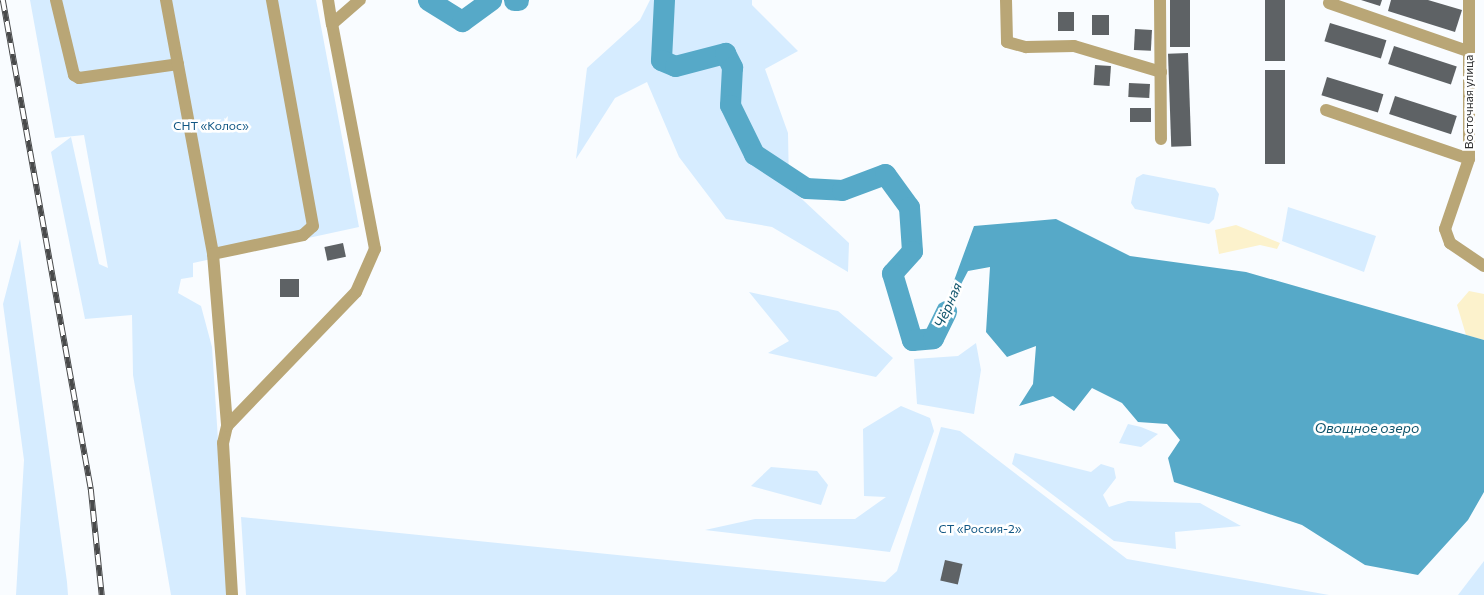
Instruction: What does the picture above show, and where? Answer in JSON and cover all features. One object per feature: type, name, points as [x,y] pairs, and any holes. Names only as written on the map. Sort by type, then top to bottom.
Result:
[{"type":"street","points":[[56,0],[74,75],[79,78],[178,64]]},
{"type":"street","points":[[166,0],[213,254],[227,426],[223,444],[232,595]]},
{"type":"street","points":[[213,254],[303,235],[313,226],[272,0]]},
{"type":"street","points":[[227,426],[356,292],[375,249],[328,0]]},
{"type":"street","points":[[332,24],[360,0]]},
{"type":"street","points":[[1006,0],[1006,42],[1026,47],[1074,46],[1161,72]]},
{"type":"street","points":[[1160,0],[1161,139]]},
{"type":"street","name":"Восточная улица","points":[[1469,0],[1469,159],[1445,229],[1455,248],[1484,266]]},
{"type":"street","points":[[1329,3],[1468,51]]},
{"type":"street","points":[[1326,110],[1469,159]]},
{"type":"green space","name":"СНТ «Колос»","points":[[30,0],[316,0],[359,227],[193,263],[193,277],[181,279],[178,293],[201,306],[212,347],[228,595],[171,595],[133,375],[132,315],[85,319],[51,152],[71,137],[99,264],[108,268],[84,135],[55,138]]},
{"type":"green space","points":[[650,0],[752,0],[752,5],[798,51],[765,69],[788,133],[789,187],[849,243],[848,272],[772,227],[726,219],[679,157],[647,82],[615,98],[576,159],[587,68],[640,20]]},
{"type":"green space","points":[[1143,174],[1215,188],[1219,194],[1214,219],[1209,224],[1135,209],[1131,203],[1136,178]]},
{"type":"green space","points":[[1288,207],[1376,236],[1364,272],[1282,241]]},
{"type":"green space","points":[[20,239],[68,595],[16,595],[24,460],[3,304]]},
{"type":"green space","points":[[749,292],[838,311],[893,358],[876,377],[768,353],[789,341]]},
{"type":"green space","points":[[976,343],[981,370],[974,414],[917,404],[914,359],[958,356]]},
{"type":"green space","points":[[901,406],[930,418],[934,431],[890,552],[705,530],[755,519],[855,519],[886,497],[864,496],[863,429]]},
{"type":"green space","points":[[1128,424],[1158,434],[1141,447],[1119,443]]},
{"type":"green space","name":"СТ «Россия-2»","points":[[941,427],[960,431],[1127,559],[1329,595],[246,595],[241,517],[885,582],[897,571]]},
{"type":"green space","points":[[1015,453],[1091,472],[1101,464],[1114,468],[1116,478],[1103,495],[1109,507],[1128,501],[1200,503],[1241,526],[1175,532],[1176,549],[1114,541],[1012,464]]},
{"type":"green space","points":[[771,467],[817,471],[828,485],[821,505],[751,486]]},
{"type":"green space","points":[[1484,561],[1484,595],[1458,595]]},
{"type":"sand","points":[[1236,225],[1280,243],[1277,249],[1260,245],[1219,254],[1215,230]]},
{"type":"sand","points":[[1469,291],[1484,294],[1484,340],[1466,335],[1457,305]]},
{"type":"water","name":"Овощное озеро","points":[[1056,219],[1130,256],[1246,272],[1484,340],[1484,492],[1468,520],[1418,575],[1365,565],[1302,525],[1174,482],[1168,458],[1180,440],[1167,424],[1138,422],[1122,403],[1092,388],[1074,411],[1053,396],[1019,406],[1033,384],[1036,346],[1007,357],[986,332],[990,267],[968,271],[933,338],[974,226]]},
{"type":"building","points":[[1170,0],[1190,0],[1190,47],[1170,47]]},
{"type":"building","points":[[1265,0],[1285,0],[1285,61],[1265,61]]},
{"type":"building","points":[[1361,0],[1382,0],[1380,6]]},
{"type":"building","points":[[1391,0],[1428,0],[1462,10],[1455,32],[1388,11]]},
{"type":"building","points":[[1058,12],[1074,12],[1074,31],[1058,31]]},
{"type":"building","points":[[1092,15],[1109,15],[1109,35],[1092,35]]},
{"type":"building","points":[[1330,23],[1386,40],[1381,58],[1324,41]]},
{"type":"building","points":[[1135,29],[1152,30],[1151,51],[1134,50]]},
{"type":"building","points":[[1394,46],[1457,66],[1451,84],[1388,64]]},
{"type":"building","points":[[1188,53],[1191,146],[1171,147],[1168,54]]},
{"type":"building","points":[[1095,65],[1111,66],[1110,86],[1094,85]]},
{"type":"building","points":[[1265,70],[1285,70],[1285,164],[1265,164]]},
{"type":"building","points":[[1327,77],[1383,94],[1378,112],[1321,95]]},
{"type":"building","points":[[1129,83],[1150,84],[1149,98],[1128,97]]},
{"type":"building","points":[[1395,96],[1457,116],[1451,134],[1389,114]]},
{"type":"building","points":[[1130,108],[1151,108],[1151,122],[1130,122]]},
{"type":"building","points":[[343,243],[346,257],[327,261],[324,247]]},
{"type":"building","points":[[280,279],[299,279],[299,297],[280,297]]},
{"type":"building","points":[[945,560],[963,564],[958,585],[940,580]]},
{"type":"waterway","name":"Чёрная","points":[[428,0],[462,21],[491,0]]},
{"type":"waterway","name":"Чёрная","points":[[664,0],[661,60],[675,66],[725,53],[732,67],[730,105],[754,154],[806,188],[842,190],[885,174],[909,207],[912,251],[892,273],[912,340],[933,338],[946,311]]},
{"type":"railway","points":[[3,0],[91,489],[102,595]]}]
